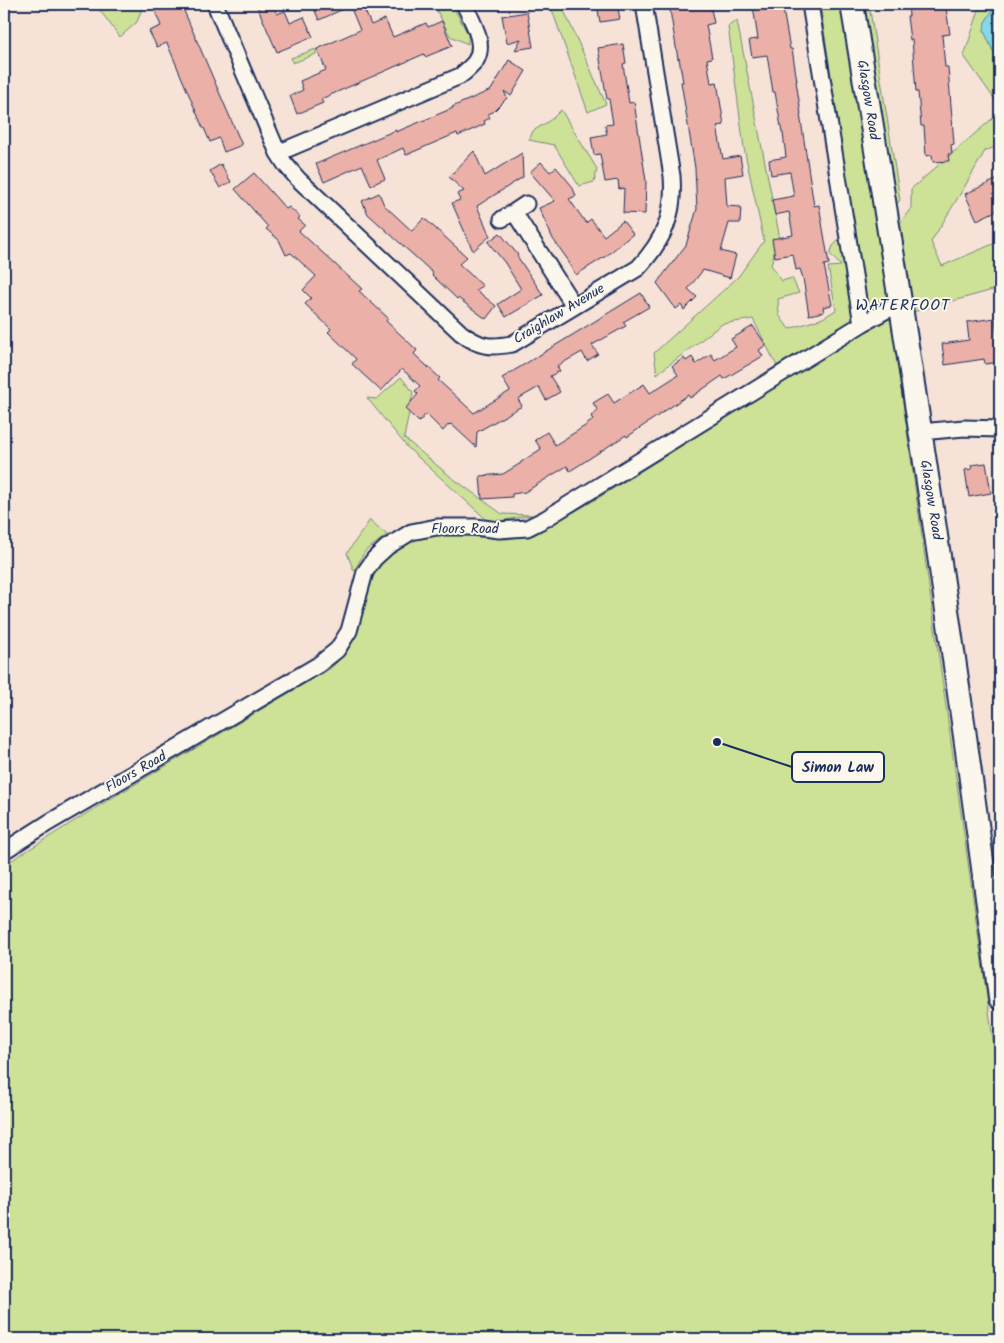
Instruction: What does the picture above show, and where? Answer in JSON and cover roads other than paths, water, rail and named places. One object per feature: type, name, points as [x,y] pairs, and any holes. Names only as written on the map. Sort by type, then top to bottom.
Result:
[{"type":"main road","name":"Glasgow Road","points":[[852,4],[921,432],[959,689],[1000,998]]},
{"type":"street","name":"Craighlaw Avenue","points":[[215,4],[278,153],[285,164],[298,179],[461,333],[473,342],[484,346],[498,347],[512,344],[638,268],[658,244],[670,215],[673,193],[672,176],[644,4]]},
{"type":"street","points":[[278,153],[460,76],[474,63],[480,51],[476,28],[464,4]]},
{"type":"street","points":[[810,4],[862,324]]},
{"type":"street","points":[[514,211],[574,306]]},
{"type":"street","name":"Floors Road","points":[[4,851],[318,665],[336,650],[349,631],[365,572],[374,559],[387,547],[411,532],[437,527],[475,527],[499,530],[527,528],[536,524],[862,324],[885,311],[901,305]]},
{"type":"street","points":[[921,432],[964,428],[1000,428]]},
{"type":"water","points":[[997,4],[1000,4],[1000,67],[984,31],[985,22]]},
{"type":"place","name":"Simon Law","points":[[717,742]]},
{"type":"district","name":"WATERFOOT","points":[[903,305]]}]
